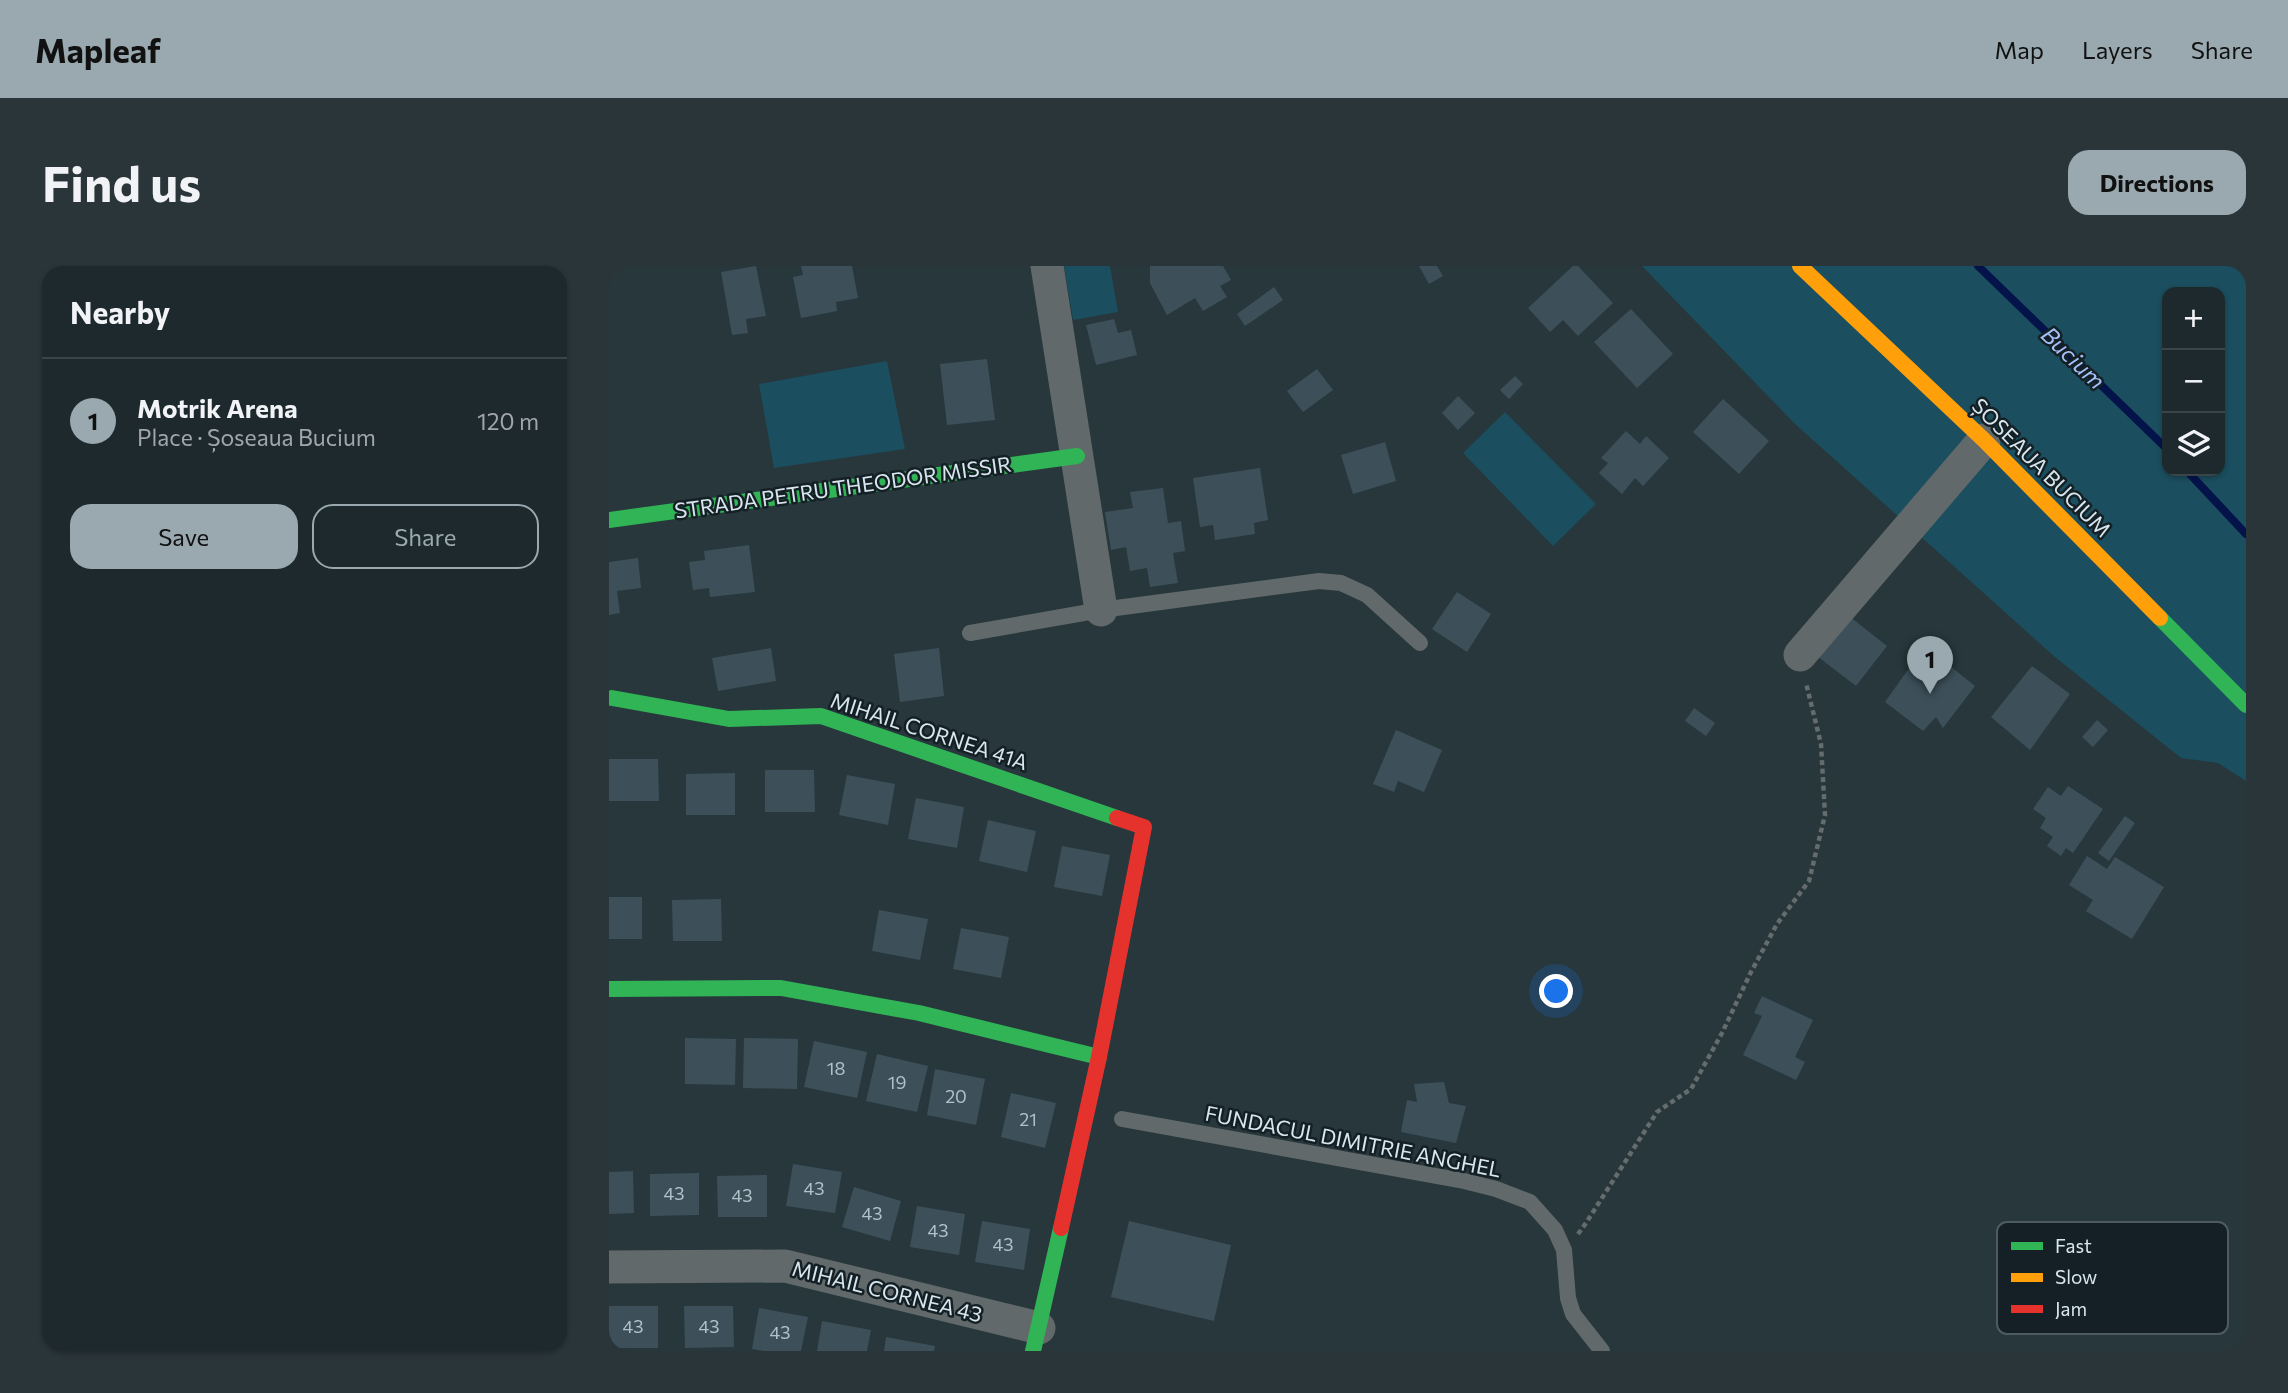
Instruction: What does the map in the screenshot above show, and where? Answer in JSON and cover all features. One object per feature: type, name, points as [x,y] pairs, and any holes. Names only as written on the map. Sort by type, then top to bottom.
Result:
[{"type":"street","points":[[1047,266],[1101,610]]},
{"type":"street","name":"ȘOSEAUA BUCIUM","points":[[1800,266],[1984,439],[2246,705]]},
{"type":"street","points":[[1800,655],[1984,439]]},
{"type":"street","name":"STRADA PETRU THEODOR MISSIR","points":[[609,520],[1077,456]]},
{"type":"street","name":"MIHAIL CORNEA 41A","points":[[612,698],[729,719],[821,716],[1144,827],[1099,1057]]},
{"type":"street","points":[[609,989],[781,988],[919,1013],[1099,1057],[1036,1339]]},
{"type":"street","name":"MIHAIL CORNEA 43","points":[[609,1267],[785,1266],[1036,1339]]},
{"type":"lane","points":[[970,633],[1101,610],[1308,582],[1341,583],[1367,595],[1420,643]]},
{"type":"lane","name":"FUNDACUL DIMITRIE ANGHEL","points":[[1122,1119],[1450,1179],[1496,1189],[1530,1202],[1555,1230],[1564,1250],[1568,1298],[1573,1314],[1602,1351]]},
{"type":"path","points":[[1564,1250],[1586,1223],[1657,1112],[1691,1089],[1777,924],[1809,881],[1825,815],[1821,744],[1800,655]]},
{"type":"shaded area","points":[[1064,266],[1110,266],[1118,312],[1073,320]]},
{"type":"shaded area","points":[[1642,266],[2246,266],[2246,781],[2218,763],[2181,758],[2055,657],[1794,423]]},
{"type":"shaded area","points":[[887,361],[905,449],[774,468],[759,384]]},
{"type":"shaded area","points":[[1505,412],[1596,504],[1553,546],[1463,453]]},
{"type":"building","points":[[756,266],[766,316],[746,319],[748,333],[732,335],[721,272]]},
{"type":"building","points":[[801,266],[852,266],[858,298],[836,302],[837,311],[801,318],[793,277],[803,275]]},
{"type":"building","points":[[1150,266],[1223,266],[1231,280],[1220,286],[1227,297],[1203,311],[1195,298],[1167,315],[1150,283]]},
{"type":"building","points":[[1419,266],[1437,266],[1443,276],[1429,284]]},
{"type":"building","points":[[1573,266],[1578,266],[1613,303],[1578,336],[1563,320],[1550,332],[1528,308]]},
{"type":"building","points":[[1274,287],[1283,300],[1245,326],[1237,314]]},
{"type":"building","points":[[1631,309],[1673,354],[1637,388],[1594,342]]},
{"type":"building","points":[[1114,319],[1118,333],[1131,330],[1137,355],[1096,365],[1086,325]]},
{"type":"building","points":[[987,359],[995,420],[947,425],[940,364]]},
{"type":"building","points":[[1317,369],[1333,390],[1303,412],[1287,391]]},
{"type":"building","points":[[1515,376],[1523,384],[1509,399],[1500,390]]},
{"type":"building","points":[[1458,396],[1475,413],[1458,430],[1442,413]]},
{"type":"building","points":[[1723,399],[1769,441],[1739,474],[1693,432]]},
{"type":"building","points":[[1626,431],[1640,444],[1646,436],[1669,458],[1643,486],[1635,478],[1622,494],[1599,473],[1608,463],[1601,458]]},
{"type":"building","points":[[1385,442],[1396,481],[1353,494],[1341,455]]},
{"type":"building","points":[[1260,468],[1268,520],[1254,523],[1255,534],[1215,540],[1213,525],[1200,527],[1193,478]]},
{"type":"building","points":[[1163,488],[1168,523],[1181,521],[1185,551],[1173,553],[1178,583],[1150,587],[1147,568],[1130,571],[1126,547],[1111,550],[1105,512],[1133,508],[1130,492]]},
{"type":"building","points":[[749,545],[755,592],[710,597],[709,588],[693,590],[689,562],[705,560],[704,551]]},
{"type":"building","points":[[638,558],[641,588],[617,591],[620,613],[609,615],[609,562]]},
{"type":"building","points":[[1457,592],[1491,614],[1467,652],[1432,629]]},
{"type":"building","points":[[1844,612],[1887,646],[1856,686],[1813,653]]},
{"type":"building","points":[[771,648],[776,681],[718,691],[712,658]]},
{"type":"building","points":[[939,648],[944,696],[900,702],[894,654]]},
{"type":"building","points":[[1917,657],[1931,670],[1940,658],[1975,686],[1943,728],[1936,717],[1923,731],[1885,702]]},
{"type":"building","points":[[2032,666],[2070,694],[2030,750],[1991,717]]},
{"type":"building","points":[[1694,708],[1715,723],[1706,736],[1685,721]]},
{"type":"building","points":[[2097,720],[2108,730],[2093,747],[2082,737]]},
{"type":"building","points":[[1396,730],[1442,750],[1424,792],[1398,781],[1394,792],[1373,784]]},
{"type":"building","points":[[609,759],[658,759],[659,801],[609,801]]},
{"type":"building","points":[[765,770],[814,770],[815,812],[765,812]]},
{"type":"building","points":[[735,773],[735,815],[686,815],[686,774]]},
{"type":"building","points":[[847,775],[895,784],[888,825],[839,815]]},
{"type":"building","points":[[2068,786],[2103,809],[2073,853],[2066,848],[2061,856],[2047,846],[2053,837],[2040,828],[2046,818],[2033,809],[2048,787],[2061,796]]},
{"type":"building","points":[[916,798],[964,807],[957,848],[908,839]]},
{"type":"building","points":[[2125,816],[2135,823],[2109,861],[2098,853]]},
{"type":"building","points":[[988,820],[1036,831],[1027,872],[979,861]]},
{"type":"building","points":[[1062,846],[1110,855],[1102,896],[1054,887]]},
{"type":"building","points":[[2087,856],[2107,869],[2115,857],[2164,887],[2132,939],[2086,911],[2093,900],[2069,885]]},
{"type":"building","points":[[609,897],[642,897],[642,939],[609,939]]},
{"type":"building","points":[[721,899],[722,941],[673,941],[672,900]]},
{"type":"building","points":[[879,910],[928,919],[920,960],[872,951]]},
{"type":"building","points":[[961,928],[1009,937],[1001,978],[953,969]]},
{"type":"building","points":[[1762,996],[1813,1020],[1795,1057],[1805,1062],[1796,1080],[1743,1055],[1762,1016],[1754,1013]]},
{"type":"building","points":[[685,1038],[736,1039],[735,1085],[685,1084]]},
{"type":"building","points":[[744,1038],[798,1039],[797,1089],[743,1088]]},
{"type":"building","points":[[814,1041],[867,1052],[857,1098],[804,1087]]},
{"type":"building","points":[[877,1054],[928,1066],[917,1112],[866,1101]]},
{"type":"building","points":[[935,1069],[985,1079],[976,1125],[927,1115]]},
{"type":"building","points":[[1444,1082],[1449,1103],[1466,1106],[1456,1143],[1401,1132],[1407,1100],[1417,1102],[1414,1084]]},
{"type":"building","points":[[1011,1093],[1056,1103],[1045,1148],[1001,1137]]},
{"type":"building","points":[[793,1164],[842,1172],[835,1213],[786,1206]]},
{"type":"building","points":[[633,1171],[634,1213],[609,1214],[609,1172]]},
{"type":"building","points":[[699,1173],[699,1215],[650,1216],[650,1174]]},
{"type":"building","points":[[767,1175],[767,1217],[718,1217],[717,1176]]},
{"type":"building","points":[[854,1187],[901,1201],[890,1241],[842,1227]]},
{"type":"building","points":[[917,1206],[965,1214],[959,1255],[910,1247]]},
{"type":"building","points":[[982,1221],[1030,1229],[1024,1270],[975,1262]]},
{"type":"building","points":[[1129,1221],[1231,1245],[1214,1321],[1111,1297]]},
{"type":"building","points":[[609,1306],[658,1306],[658,1348],[609,1348]]},
{"type":"building","points":[[684,1306],[733,1306],[734,1347],[685,1348]]},
{"type":"building","points":[[759,1308],[808,1317],[801,1351],[752,1349]]},
{"type":"building","points":[[822,1321],[871,1330],[867,1351],[817,1351]]},
{"type":"building","points":[[886,1337],[935,1346],[934,1351],[884,1351]]},
{"type":"waterway","name":"Bucium","points":[[1978,266],[2162,444]]},
{"type":"waterway","name":"Bucium","points":[[2192,476],[2246,534]]},
{"type":"traffic: fast","points":[[609,520],[1077,456]]},
{"type":"traffic: fast","points":[[2160,618],[2246,705]]},
{"type":"traffic: fast","points":[[612,698],[729,719],[821,716],[1117,818]]},
{"type":"traffic: fast","points":[[609,989],[781,988],[919,1013],[1099,1057]]},
{"type":"traffic: fast","points":[[1033,1351],[1061,1228]]},
{"type":"traffic: slow","points":[[1800,266],[1984,440],[2160,618]]},
{"type":"traffic: jam","points":[[1061,1228],[1099,1057],[1144,827],[1117,818]]},
{"type":"place","name":"Motrik Arena","points":[[1930,694]]}]
